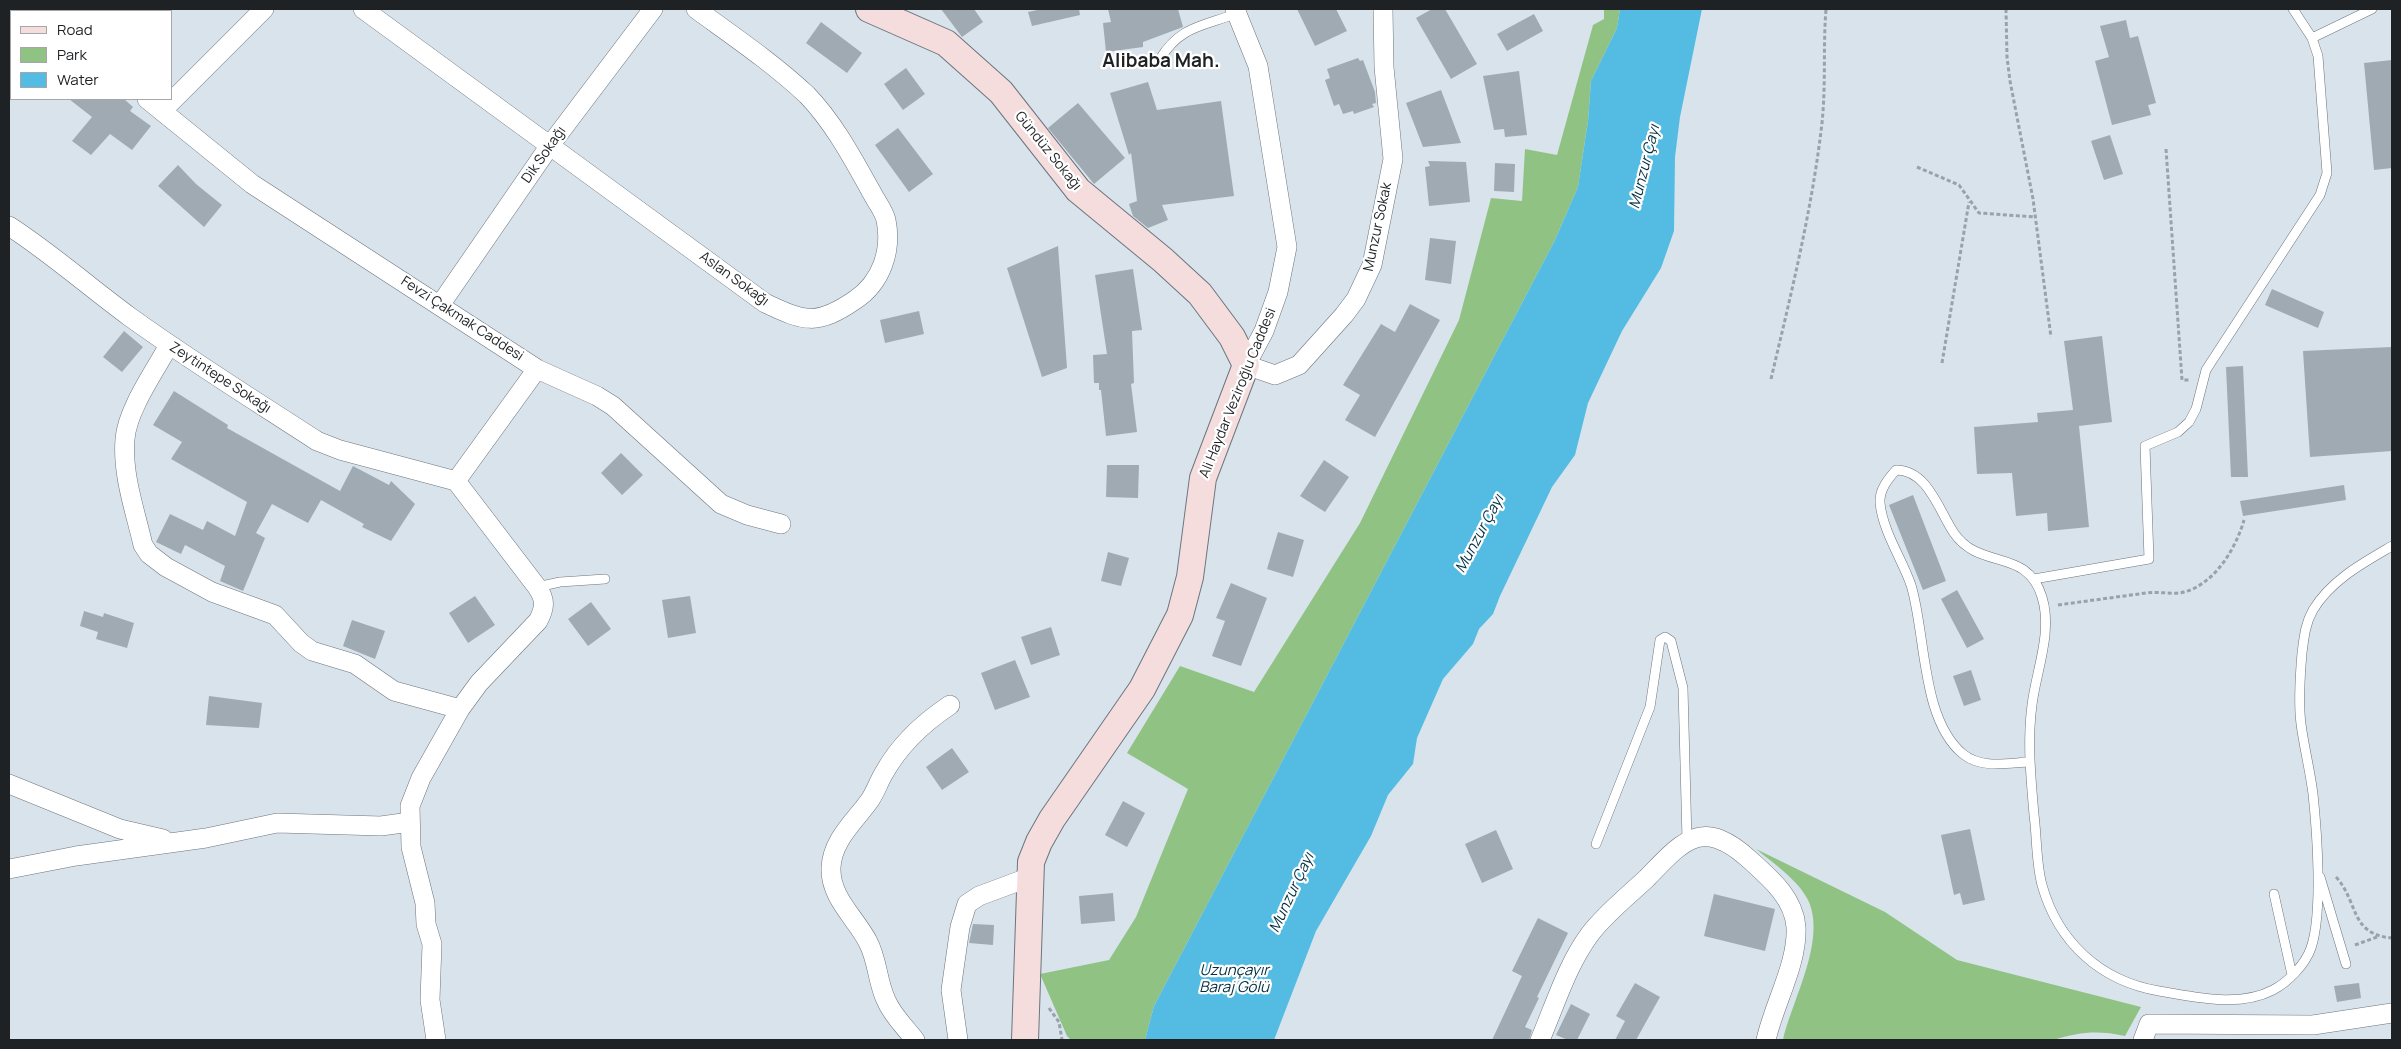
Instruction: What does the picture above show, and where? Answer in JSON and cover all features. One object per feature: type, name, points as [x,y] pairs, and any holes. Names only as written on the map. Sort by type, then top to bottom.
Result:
[{"type":"main road","name":"Gündüz Sokağı","points":[[868,9],[946,43],[1001,92],[1078,190],[1163,260],[1200,294],[1232,338],[1246,365]]},
{"type":"main road","name":"Ali Haydar Veziroğlu Caddesi","points":[[1025,1040],[1031,862],[1039,842],[1142,690],[1180,615],[1190,577],[1203,478],[1246,365]]},
{"type":"street","points":[[162,111],[264,9]]},
{"type":"street","name":"Aslan Sokağı","points":[[363,9],[551,144],[765,302],[790,315],[816,320],[835,314],[860,297],[880,275],[888,246],[886,218],[857,165],[823,112],[784,74],[696,9]]},
{"type":"street","name":"Dik Sokağı","points":[[440,305],[551,144],[653,9]]},
{"type":"street","name":"Munzur Sokak","points":[[1246,365],[1275,375],[1299,365],[1356,299],[1372,265],[1393,159],[1384,67],[1383,9]]},
{"type":"street","name":"Ali Haydar Veziroğlu Caddesi","points":[[1236,11],[1258,66],[1287,247],[1278,292],[1264,331],[1246,365]]},
{"type":"street","name":"Fevzi Çakmak Caddesi","points":[[148,100],[252,184],[537,369],[597,396],[613,406],[721,504],[747,515],[782,524]]},
{"type":"street","name":"Zeytintepe Sokağı","points":[[9,226],[32,240],[96,292],[169,345],[317,441],[340,450],[456,481]]},
{"type":"street","points":[[169,345],[131,415],[125,437],[126,474],[143,545],[149,554],[166,567],[212,592],[275,615],[301,643],[312,651],[355,664],[394,691],[460,709]]},
{"type":"street","points":[[436,1040],[430,1000],[432,944],[426,924],[424,903],[411,847],[410,806],[421,778],[460,709],[479,683],[538,621],[544,610],[544,597],[538,587],[456,481],[537,369]]},
{"type":"street","points":[[915,1040],[886,1000],[875,956],[868,940],[839,900],[831,868],[840,838],[870,800],[899,750],[917,730],[950,705]]},
{"type":"street","points":[[9,784],[120,829],[174,842]]},
{"type":"street","points":[[9,869],[76,856],[206,838],[278,823],[380,826],[410,822]]},
{"type":"street","points":[[1540,1040],[1574,962],[1591,933],[1670,853],[1687,840],[1701,836],[1730,845],[1746,856],[1774,882],[1791,908],[1796,926],[1795,944],[1766,1040]]},
{"type":"street","points":[[958,1040],[951,990],[960,928],[967,904],[979,896],[1030,878]]},
{"type":"street","points":[[2146,1032],[2312,1033],[2392,1013]]},
{"type":"lane","points":[[2034,579],[2149,559],[2146,446],[2178,432],[2189,422],[2196,409],[2206,370],[2320,195],[2327,173],[2318,56],[2312,38],[2293,9]]},
{"type":"lane","points":[[2312,38],[2372,9]]},
{"type":"lane","points":[[1160,59],[1174,39],[1184,32],[1236,11]]},
{"type":"lane","points":[[2029,762],[1988,764],[1974,760],[1963,754],[1942,725],[1933,705],[1911,586],[1885,523],[1880,503],[1887,479],[1896,470],[1907,470],[1927,487],[1955,534],[1965,546],[1976,554],[2010,562],[2024,568],[2034,579],[2044,606],[2046,624],[2031,707],[2029,762],[2041,883],[2053,916],[2070,943],[2085,958],[2113,975],[2148,989],[2218,1000],[2252,999],[2279,987],[2292,975],[2310,950],[2315,929],[2317,865],[2313,795],[2300,721],[2300,675],[2305,628],[2313,610],[2328,590],[2353,569],[2392,546]]},
{"type":"lane","points":[[538,587],[560,582],[605,579]]},
{"type":"lane","points":[[1596,844],[1650,707],[1660,640],[1665,637],[1671,641],[1683,688],[1687,840]]},
{"type":"lane","points":[[2317,865],[2346,964]]},
{"type":"lane","points":[[2274,894],[2292,975]]},
{"type":"path","points":[[1771,380],[1805,234],[1813,188],[1826,70],[1826,9]]},
{"type":"path","points":[[2006,9],[2006,57],[2035,217],[2051,337]]},
{"type":"path","points":[[2166,149],[2182,380],[2202,381]]},
{"type":"path","points":[[1917,167],[1959,185],[1969,202],[1979,213],[2035,217]]},
{"type":"path","points":[[1942,362],[1969,202]]},
{"type":"path","points":[[2044,606],[2152,592],[2183,592],[2194,588],[2214,573],[2227,558],[2235,544],[2244,520]]},
{"type":"path","points":[[2317,865],[2332,873],[2340,882],[2357,918],[2367,930],[2378,937]]},
{"type":"path","points":[[2342,950],[2378,937],[2392,938]]},
{"type":"green space","points":[[1604,9],[1620,9],[1617,28],[1591,81],[1588,121],[1578,187],[1555,240],[1154,1006],[1145,1040],[1071,1040],[1067,1036],[1040,974],[1109,960],[1136,917],[1188,789],[1127,753],[1180,666],[1254,692],[1360,523],[1459,320],[1491,198],[1522,201],[1525,149],[1557,155],[1593,25],[1604,19]]},
{"type":"green space","points":[[1756,849],[1885,912],[1957,960],[2141,1007],[2125,1036],[2097,1033],[2072,1035],[2053,1040],[1783,1040],[1811,951],[1813,916],[1804,893],[1785,872]]},
{"type":"water","name":"Uzunçayır Baraj Gölü","points":[[1620,9],[1702,9],[1680,117],[1675,157],[1674,231],[1661,268],[1622,331],[1588,403],[1575,455],[1552,487],[1493,614],[1479,629],[1473,644],[1443,679],[1417,738],[1413,764],[1388,795],[1371,836],[1316,931],[1274,1040],[1145,1040],[1154,1006],[1555,240],[1578,187],[1588,121],[1591,81],[1617,28]]},
{"type":"building","points":[[941,9],[974,9],[983,22],[962,37]]},
{"type":"building","points":[[1042,9],[1079,9],[1080,15],[1032,26],[1028,12]]},
{"type":"building","points":[[1108,9],[1178,9],[1183,27],[1143,42],[1143,47],[1106,52],[1103,23],[1111,22]]},
{"type":"building","points":[[1297,9],[1336,9],[1347,31],[1315,46]]},
{"type":"building","points":[[1432,9],[1445,9],[1477,64],[1451,79],[1416,18]]},
{"type":"building","points":[[1534,14],[1543,31],[1507,51],[1497,34]]},
{"type":"building","points":[[2126,20],[2130,38],[2138,36],[2156,103],[2148,105],[2151,115],[2112,125],[2095,61],[2109,57],[2100,26]]},
{"type":"building","points":[[821,22],[862,53],[847,73],[806,43]]},
{"type":"building","points":[[1358,58],[1360,61],[1363,60],[1375,92],[1376,103],[1372,104],[1374,107],[1354,114],[1353,111],[1343,114],[1339,104],[1334,106],[1325,80],[1330,78],[1327,69]]},
{"type":"building","points":[[2392,60],[2392,168],[2374,170],[2364,63]]},
{"type":"building","points":[[906,68],[925,94],[903,110],[884,84]]},
{"type":"building","points":[[1519,71],[1527,135],[1505,137],[1504,129],[1494,130],[1483,76]]},
{"type":"building","points":[[1148,82],[1157,110],[1221,101],[1234,196],[1162,205],[1168,220],[1148,228],[1133,216],[1129,204],[1137,201],[1131,153],[1129,155],[1110,93]]},
{"type":"building","points":[[1441,90],[1461,143],[1423,147],[1406,103]]},
{"type":"building","points":[[70,100],[125,100],[133,107],[130,111],[151,126],[132,150],[110,134],[91,155],[72,141],[92,117]]},
{"type":"building","points":[[1078,103],[1125,158],[1094,184],[1048,128]]},
{"type":"building","points":[[898,128],[933,174],[909,192],[875,145]]},
{"type":"building","points":[[2110,135],[2123,174],[2104,180],[2091,141]]},
{"type":"building","points":[[1428,161],[1466,162],[1470,202],[1429,206],[1425,167],[1430,166]]},
{"type":"building","points":[[1495,163],[1515,164],[1514,192],[1494,191]]},
{"type":"building","points":[[178,165],[196,184],[222,205],[204,227],[158,186]]},
{"type":"building","points":[[1430,238],[1456,241],[1451,284],[1425,280]]},
{"type":"building","points":[[1058,246],[1067,368],[1042,377],[1007,268]]},
{"type":"building","points":[[1133,269],[1142,330],[1132,331],[1134,383],[1131,384],[1137,432],[1106,436],[1101,390],[1099,390],[1099,383],[1094,383],[1093,355],[1107,354],[1095,275]]},
{"type":"building","points":[[2272,289],[2324,312],[2318,328],[2265,305]]},
{"type":"building","points":[[1410,304],[1440,320],[1375,437],[1345,420],[1360,395],[1343,385],[1381,324],[1395,332]]},
{"type":"building","points":[[919,311],[924,334],[885,343],[880,320]]},
{"type":"building","points":[[124,331],[143,347],[122,372],[103,357]]},
{"type":"building","points":[[2102,336],[2112,422],[2079,426],[2089,527],[2048,531],[2047,513],[2016,516],[2012,473],[1977,474],[1974,427],[2038,422],[2037,413],[2073,410],[2064,341]]},
{"type":"building","points":[[2392,347],[2392,451],[2310,457],[2303,351]]},
{"type":"building","points":[[2243,366],[2248,477],[2231,477],[2226,367]]},
{"type":"building","points":[[174,391],[228,425],[227,428],[340,491],[353,466],[389,485],[391,481],[415,504],[391,541],[362,527],[364,524],[321,500],[308,523],[272,504],[256,533],[265,538],[243,591],[220,581],[225,566],[185,545],[181,554],[156,542],[170,514],[203,530],[207,521],[235,536],[247,502],[171,459],[182,442],[153,425]]},
{"type":"building","points":[[621,453],[643,475],[622,495],[601,473]]},
{"type":"building","points":[[1324,460],[1349,477],[1325,512],[1300,496]]},
{"type":"building","points":[[1107,465],[1139,465],[1138,498],[1106,497]]},
{"type":"building","points":[[2344,485],[2346,500],[2243,516],[2240,501]]},
{"type":"building","points":[[1913,495],[1946,581],[1923,590],[1889,505]]},
{"type":"building","points":[[1278,532],[1304,540],[1293,577],[1267,569]]},
{"type":"building","points":[[1108,552],[1129,558],[1121,586],[1101,581]]},
{"type":"building","points":[[1231,583],[1267,598],[1241,666],[1212,656],[1225,621],[1216,618]]},
{"type":"building","points":[[1957,590],[1984,639],[1967,648],[1941,599]]},
{"type":"building","points":[[475,596],[495,625],[468,643],[449,613]]},
{"type":"building","points":[[690,596],[696,633],[668,638],[662,600]]},
{"type":"building","points":[[591,602],[611,629],[588,646],[568,619]]},
{"type":"building","points":[[84,611],[103,617],[104,613],[134,623],[127,648],[96,639],[98,632],[80,626]]},
{"type":"building","points":[[352,620],[385,631],[375,659],[343,646]]},
{"type":"building","points":[[1051,627],[1060,655],[1031,665],[1021,637]]},
{"type":"building","points":[[1015,660],[1030,697],[995,710],[981,673]]},
{"type":"building","points":[[1971,670],[1981,700],[1964,706],[1953,676]]},
{"type":"building","points":[[209,696],[262,703],[259,728],[206,725]]},
{"type":"building","points":[[952,748],[969,772],[942,790],[926,767]]},
{"type":"building","points":[[1123,801],[1145,813],[1127,847],[1105,835]]},
{"type":"building","points":[[1970,829],[1985,900],[1963,905],[1960,893],[1954,895],[1941,835]]},
{"type":"building","points":[[1496,830],[1513,869],[1482,883],[1465,844]]},
{"type":"building","points":[[1113,893],[1115,921],[1081,924],[1079,896]]},
{"type":"building","points":[[1714,894],[1775,909],[1765,951],[1704,936]]},
{"type":"building","points":[[1538,918],[1568,933],[1537,997],[1539,998],[1525,1027],[1532,1030],[1529,1040],[1492,1040],[1522,976],[1512,971]]},
{"type":"building","points":[[973,924],[994,925],[993,945],[969,943]]},
{"type":"building","points":[[1635,983],[1660,997],[1636,1040],[1615,1040],[1625,1021],[1616,1016]]},
{"type":"building","points":[[2359,983],[2361,998],[2337,1002],[2334,986]]},
{"type":"building","points":[[1571,1004],[1590,1014],[1577,1040],[1568,1040],[1556,1035]]},
{"type":"district","name":"Alibaba Mah.","points":[[1161,62]]},
{"type":"water label","name":"Munzur Çayı","points":[[1645,167]]},
{"type":"water label","name":"Munzur Çayı","points":[[1480,534]]},
{"type":"water label","name":"Munzur Çayı","points":[[1292,893]]}]
